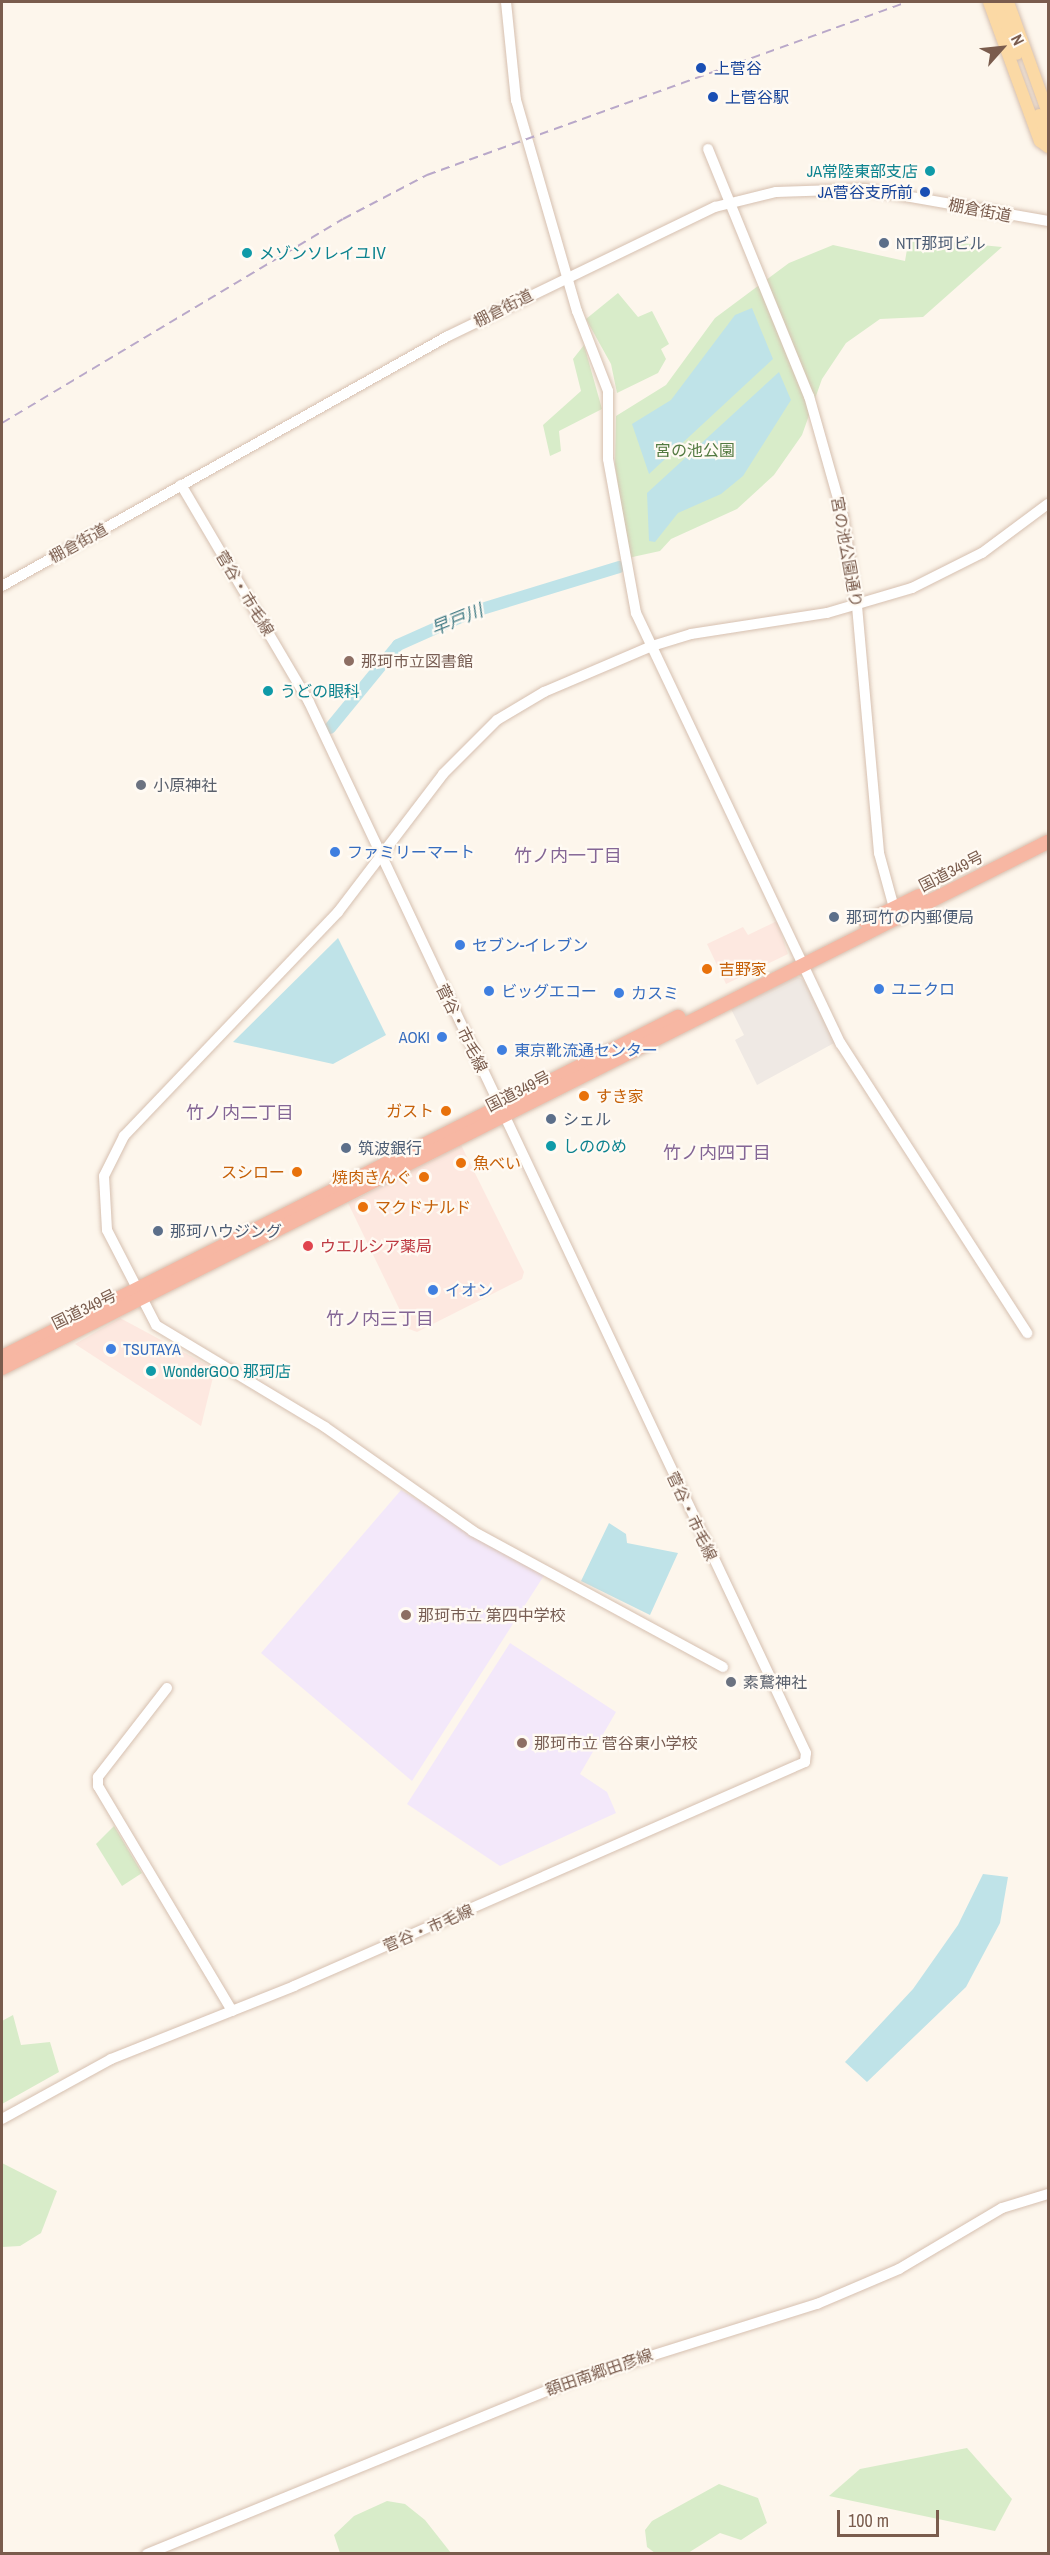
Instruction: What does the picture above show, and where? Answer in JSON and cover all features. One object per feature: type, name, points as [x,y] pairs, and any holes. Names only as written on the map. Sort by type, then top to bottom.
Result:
[{"type":"highway","name":"国道349号","points":[[895,913],[1048,832]]},
{"type":"highway","name":"国道349号","points":[[2,1358],[137,1294],[895,913],[1048,842]]},
{"type":"highway","name":"国道349号","points":[[2,1368],[137,1294]]},
{"type":"main road","points":[[989,2],[1040,141],[1048,147]]},
{"type":"main road","points":[[998,2],[1048,139]]},
{"type":"main road","points":[[1008,2],[1048,113]]},
{"type":"street","points":[[506,2],[516,100],[568,275],[608,390],[608,459],[632,599],[652,646],[841,1044],[1027,1333]]},
{"type":"street","name":"宮の池公園通り","points":[[708,149],[827,453],[857,606],[879,853],[895,913]]},
{"type":"street","name":"棚倉街道","points":[[2,586],[181,485],[568,275],[730,203],[799,189],[865,189],[1048,222]]},
{"type":"street","name":"菅谷・市毛線","points":[[2,2119],[111,2059],[232,2010],[805,1762],[801,1742],[309,702],[181,485]]},
{"type":"street","points":[[723,1667],[473,1530],[324,1427],[156,1325],[137,1294],[102,1212],[111,1155],[338,912],[458,757],[496,720],[544,692],[652,646],[691,634],[857,606],[965,562],[1048,504]]},
{"type":"street","points":[[167,1688],[98,1777],[98,1786],[232,2010]]},
{"type":"street","name":"額田南郷田彦線","points":[[147,2553],[564,2384],[817,2304],[899,2269],[1002,2208],[1048,2193]]},
{"type":"shaded area","points":[[777,921],[788,954],[726,984],[707,944],[743,927],[748,935]]},
{"type":"shaded area","points":[[796,976],[803,979],[836,1042],[757,1085],[735,1040],[744,1035],[731,1009]]},
{"type":"shaded area","points":[[461,1145],[524,1272],[522,1279],[417,1332],[409,1329],[348,1203]]},
{"type":"shaded area","points":[[120,1318],[215,1369],[201,1426],[75,1344]]},
{"type":"shaded area","name":"那珂市立 第四中学校","points":[[401,1490],[545,1574],[412,1781],[261,1653]]},
{"type":"shaded area","name":"那珂市立 菅谷東小学校","points":[[510,1643],[616,1712],[580,1774],[607,1792],[616,1813],[500,1866],[407,1804]]},
{"type":"green space","name":"宮の池公園","points":[[909,238],[1002,247],[923,317],[880,319],[846,343],[822,379],[802,435],[774,475],[737,509],[671,539],[660,551],[628,558],[615,465],[616,416],[666,385],[715,318],[789,263],[833,245],[905,261]]},
{"type":"green space","points":[[618,293],[638,317],[652,311],[669,344],[661,349],[666,359],[658,373],[617,393],[611,364],[586,319]]},
{"type":"green space","points":[[584,345],[602,409],[559,431],[561,451],[550,456],[543,425],[581,391],[573,359]]},
{"type":"green space","points":[[114,1826],[142,1873],[122,1886],[96,1844]]},
{"type":"green space","points":[[13,2015],[21,2045],[50,2042],[59,2072],[2,2104],[2,2021]]},
{"type":"green space","points":[[2,2163],[57,2191],[41,2233],[20,2246],[2,2247]]},
{"type":"green space","points":[[967,2448],[1012,2499],[995,2531],[829,2496],[860,2469]]},
{"type":"green space","points":[[719,2484],[758,2498],[767,2523],[741,2540],[720,2533],[688,2553],[655,2553],[647,2547],[645,2530],[652,2521]]},
{"type":"green space","points":[[387,2501],[405,2504],[425,2520],[451,2553],[340,2553],[334,2535],[354,2516]]},
{"type":"water","points":[[752,308],[773,359],[649,474],[632,424],[671,400],[735,315]]},
{"type":"water","points":[[779,372],[791,400],[743,476],[721,494],[678,513],[655,542],[649,541],[647,493]]},
{"type":"water","points":[[338,938],[386,1035],[333,1064],[233,1042]]},
{"type":"water","points":[[609,1523],[626,1534],[627,1543],[678,1553],[650,1615],[581,1581]]},
{"type":"water","points":[[983,1874],[1008,1877],[1000,1923],[966,1987],[867,2082],[845,2062],[913,1989],[958,1925]]},
{"type":"waterway","name":"早戸川","points":[[330,728],[398,645],[472,612],[619,567]]},
{"type":"railway","points":[[2,423],[343,219],[427,175],[907,2]]},
{"type":"place","name":"上菅谷","points":[[701,68]]},
{"type":"place","name":"上菅谷駅","points":[[713,97]]},
{"type":"place","name":"JA常陸東部支店","points":[[930,171]]},
{"type":"place","name":"JA菅谷支所前","points":[[925,192]]},
{"type":"place","name":"NTT那珂ビル","points":[[884,243]]},
{"type":"place","name":"メゾンソレイユⅣ","points":[[247,253]]},
{"type":"place","name":"那珂市立図書館","points":[[349,661]]},
{"type":"place","name":"うどの眼科","points":[[268,691]]},
{"type":"place","name":"小原神社","points":[[141,785]]},
{"type":"place","name":"ファミリーマート","points":[[335,852]]},
{"type":"place","name":"那珂竹の内郵便局","points":[[834,917]]},
{"type":"place","name":"セブン-イレブン","points":[[460,945]]},
{"type":"place","name":"吉野家","points":[[707,969]]},
{"type":"place","name":"ユニクロ","points":[[879,989]]},
{"type":"place","name":"ビッグエコー","points":[[489,991]]},
{"type":"place","name":"カスミ","points":[[619,993]]},
{"type":"place","name":"AOKI","points":[[442,1037]]},
{"type":"place","name":"東京靴流通センター","points":[[502,1050]]},
{"type":"place","name":"すき家","points":[[584,1096]]},
{"type":"place","name":"ガスト","points":[[446,1111]]},
{"type":"place","name":"シェル","points":[[551,1119]]},
{"type":"place","name":"しののめ","points":[[551,1146]]},
{"type":"place","name":"筑波銀行","points":[[346,1148]]},
{"type":"place","name":"魚べい","points":[[461,1163]]},
{"type":"place","name":"スシロー","points":[[297,1172]]},
{"type":"place","name":"焼肉きんぐ","points":[[424,1177]]},
{"type":"place","name":"マクドナルド","points":[[363,1207]]},
{"type":"place","name":"那珂ハウジング","points":[[158,1231]]},
{"type":"place","name":"ウエルシア薬局","points":[[308,1246]]},
{"type":"place","name":"イオン","points":[[433,1290]]},
{"type":"place","name":"TSUTAYA","points":[[111,1349]]},
{"type":"place","name":"WonderGOO 那珂店","points":[[151,1371]]},
{"type":"place","name":"那珂市立 第四中学校","points":[[406,1615]]},
{"type":"place","name":"素鵞神社","points":[[731,1682]]},
{"type":"place","name":"那珂市立 菅谷東小学校","points":[[522,1743]]},
{"type":"district","name":"竹ノ内一丁目","points":[[568,856]]},
{"type":"district","name":"竹ノ内二丁目","points":[[240,1113]]},
{"type":"district","name":"竹ノ内四丁目","points":[[717,1153]]},
{"type":"district","name":"竹ノ内三丁目","points":[[380,1319]]}]
